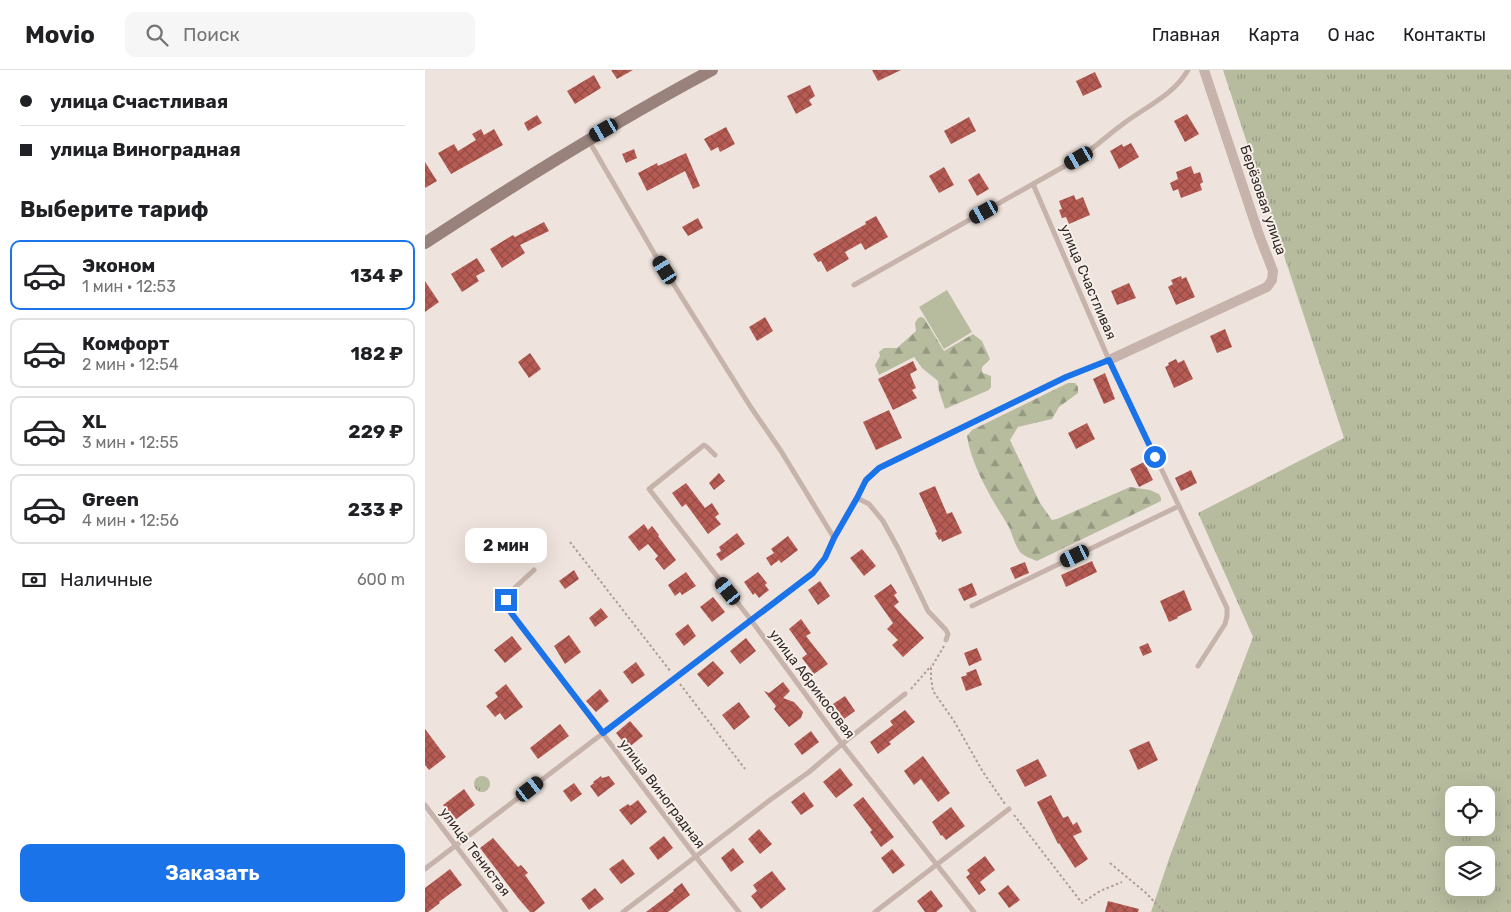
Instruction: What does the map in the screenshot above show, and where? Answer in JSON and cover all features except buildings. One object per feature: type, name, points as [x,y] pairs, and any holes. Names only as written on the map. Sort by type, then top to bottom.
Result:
[{"type":"main road","points":[[425,243],[588,140],[712,70]]},
{"type":"street","name":"Берёзовая улица","points":[[1109,360],[1267,287],[1272,280],[1271,265],[1259,235],[1204,70]]},
{"type":"lane","points":[[854,285],[1079,158],[1096,147],[1123,124],[1170,92],[1189,70]]},
{"type":"lane","points":[[588,140],[654,253],[834,538]]},
{"type":"lane","name":"улица Счастливая","points":[[1033,184],[1109,360],[1227,608],[1225,624],[1198,666]]},
{"type":"lane","points":[[425,869],[813,573],[825,558],[866,480],[879,468],[1066,377],[1109,360]]},
{"type":"lane","name":"улица Абрикосовая","points":[[715,454],[704,445],[649,489],[751,620],[842,744],[974,912]]},
{"type":"lane","points":[[857,498],[869,504],[883,521],[928,611],[946,630],[948,634],[947,640]]},
{"type":"lane","points":[[972,606],[1179,506]]},
{"type":"lane","name":"улица Виноградная","points":[[534,570],[507,595],[507,606],[695,857],[739,912]]},
{"type":"lane","points":[[623,912],[809,772],[905,694]]},
{"type":"lane","name":"улица Тенистая","points":[[425,805],[506,912]]},
{"type":"lane","points":[[875,912],[1009,809]]},
{"type":"path","points":[[570,542],[745,769]]},
{"type":"path","points":[[905,694],[933,664],[947,640]]},
{"type":"path","points":[[933,664],[931,678],[933,691],[954,721],[983,772],[1009,809],[1082,903],[1100,891],[1121,882]]},
{"type":"path","points":[[1111,863],[1146,893],[1164,912]]},
{"type":"green space","points":[[1223,70],[1511,70],[1511,912],[1151,912],[1170,856],[1253,637],[1198,513],[1344,438]]},
{"type":"green space","points":[[947,290],[972,332],[944,349],[919,307]]},
{"type":"green space","points":[[921,317],[924,318],[944,351],[973,334],[982,341],[990,359],[982,369],[983,373],[991,376],[991,387],[989,390],[945,409],[938,381],[922,368],[914,357],[879,375],[875,365],[880,356],[879,352],[884,348],[897,348],[916,331],[915,323]]},
{"type":"green space","points":[[1068,383],[1075,383],[1078,387],[1078,393],[1059,407],[1052,419],[1018,427],[1010,440],[1040,503],[1052,520],[1130,487],[1150,490],[1159,494],[1161,501],[1037,561],[1024,555],[1018,549],[1009,527],[978,471],[967,436],[972,430]]},
{"type":"green space","points":[[479,776],[485,776],[490,781],[488,790],[479,792],[474,787],[474,781]]},
{"type":"route","points":[[506,600],[509,610],[603,733],[813,573],[825,558],[864,483],[879,468],[1066,377],[1109,360],[1155,457]]}]
